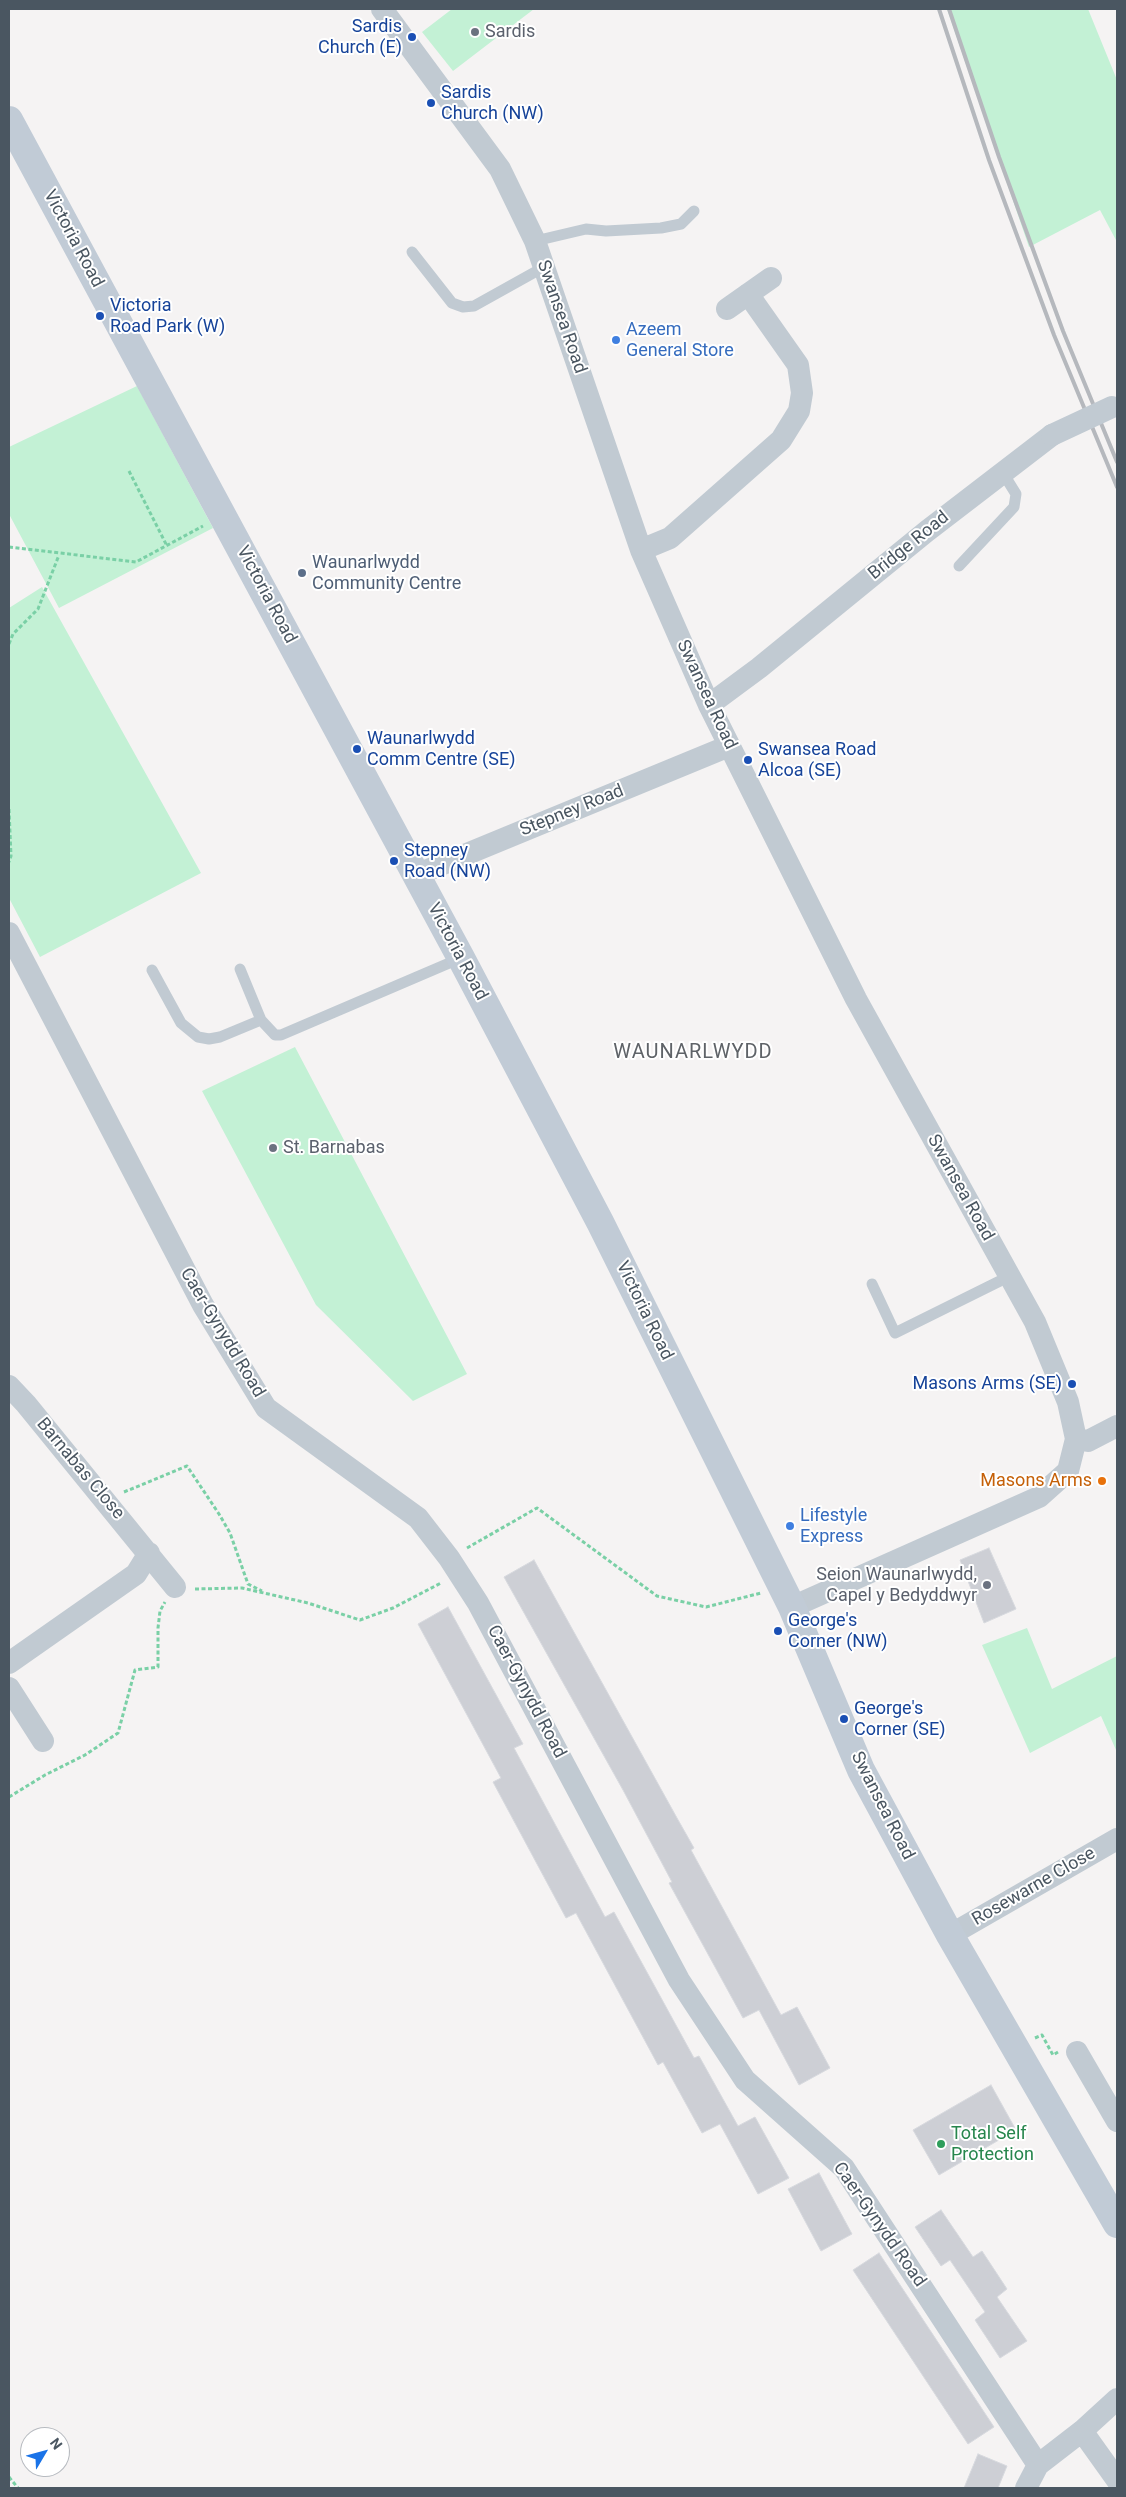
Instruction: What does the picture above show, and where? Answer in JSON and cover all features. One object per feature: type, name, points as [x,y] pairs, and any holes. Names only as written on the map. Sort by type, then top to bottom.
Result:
[{"type":"main road","name":"Victoria Road","points":[[9,120],[224,516],[600,1222],[787,1598]]},
{"type":"main road","name":"Swansea Road","points":[[787,1598],[861,1770],[950,1935],[1016,2045],[1117,2224]]},
{"type":"street","name":"Swansea Road","points":[[382,9],[500,169],[535,241],[642,550],[709,705],[856,999],[1035,1322],[1068,1402],[1076,1439],[1068,1471],[1039,1497],[787,1598]]},
{"type":"street","points":[[727,309],[772,278]]},
{"type":"street","points":[[642,550],[670,538],[774,447],[781,440],[799,411],[802,392],[798,364],[748,294]]},
{"type":"street","name":"Bridge Road","points":[[709,705],[759,668],[927,531],[1052,435],[1115,405]]},
{"type":"street","name":"Stepney Road","points":[[416,875],[729,746]]},
{"type":"street","name":"Caer-Gynydd Road","points":[[9,933],[198,1297],[266,1408],[418,1518],[454,1566],[483,1611],[679,1980],[745,2080],[844,2168],[1038,2465]]},
{"type":"street","name":"Barnabas Close","points":[[9,1386],[149,1553],[176,1593]]},
{"type":"street","points":[[1076,1439],[1088,1441],[1117,1426]]},
{"type":"street","points":[[9,1663],[136,1574],[149,1553]]},
{"type":"street","points":[[9,1688],[43,1741]]},
{"type":"street","name":"Rosewarne Close","points":[[950,1935],[1117,1839]]},
{"type":"street","points":[[1077,2052],[1109,2089],[1117,2121]]},
{"type":"street","points":[[1026,2488],[1038,2465],[1082,2431],[1117,2399]]},
{"type":"street","points":[[1082,2431],[1117,2480]]},
{"type":"lane","points":[[535,241],[551,235],[586,229],[606,231],[661,228],[681,224],[694,211]]},
{"type":"lane","points":[[412,252],[452,303],[463,307],[474,306],[544,266]]},
{"type":"lane","points":[[959,566],[1014,507],[1016,494],[1003,472]]},
{"type":"lane","points":[[240,969],[261,1020],[276,1035],[281,1035],[461,958]]},
{"type":"lane","points":[[152,970],[176,1016],[198,1037],[209,1039],[220,1037],[261,1020]]},
{"type":"lane","points":[[872,1284],[895,1333],[1010,1276]]},
{"type":"path","points":[[129,471],[167,546]]},
{"type":"path","points":[[9,547],[136,562],[224,516]]},
{"type":"path","points":[[9,644],[13,634],[38,609],[59,554]]},
{"type":"path","points":[[9,809],[11,856],[9,862]]},
{"type":"path","points":[[105,1500],[187,1466],[230,1533],[248,1584],[266,1594]]},
{"type":"path","points":[[9,1797],[45,1775],[85,1755],[118,1733],[135,1670],[158,1667],[156,1644],[160,1611],[176,1593],[195,1588],[242,1588],[308,1603],[360,1620],[393,1608],[538,1508],[657,1596],[706,1608],[787,1598]]},
{"type":"path","points":[[1016,2045],[1042,2035],[1053,2055],[1073,2046],[1077,2052]]},
{"type":"path","points":[[9,2477],[18,2488]]},
{"type":"green space","points":[[452,9],[534,9],[453,71],[422,32]]},
{"type":"green space","points":[[947,9],[1088,9],[1117,80],[1117,242],[1100,210],[1029,247]]},
{"type":"green space","points":[[137,386],[213,528],[59,608],[9,514],[9,447]]},
{"type":"green space","points":[[42,587],[201,873],[40,957],[9,898],[9,608]]},
{"type":"green space","points":[[295,1047],[467,1374],[413,1401],[316,1305],[202,1091]]},
{"type":"green space","points":[[1027,1628],[1052,1689],[1117,1656],[1116,1750],[1101,1716],[1030,1753],[982,1645]]},
{"type":"building","name":"Seion Waunarlwydd, Capel y Bedyddwyr","points":[[989,1548],[1016,1609],[984,1623],[960,1560]]},
{"type":"building","points":[[534,1560],[694,1848],[691,1850],[781,2015],[797,2007],[830,2068],[799,2085],[759,2010],[743,2018],[669,1883],[672,1882],[623,1790],[504,1577]]},
{"type":"building","points":[[448,1607],[523,1744],[514,1748],[605,1917],[614,1912],[694,2058],[699,2056],[738,2126],[755,2117],[789,2178],[758,2194],[720,2124],[702,2133],[663,2062],[658,2065],[576,1913],[566,1918],[493,1782],[501,1778],[418,1624]]},
{"type":"building","points":[[991,2085],[1016,2130],[939,2175],[913,2130]]},
{"type":"building","points":[[819,2173],[852,2234],[821,2251],[788,2189]]},
{"type":"building","points":[[941,2210],[973,2257],[982,2251],[1007,2289],[997,2297],[1027,2341],[1000,2358],[975,2320],[985,2312],[950,2260],[941,2266],[915,2227]]},
{"type":"building","points":[[879,2253],[994,2427],[968,2444],[853,2270]]},
{"type":"building","points":[[978,2454],[1007,2466],[998,2488],[964,2488]]},
{"type":"railway","points":[[939,9],[989,160],[1054,335],[1117,487]]},
{"type":"railway","points":[[949,9],[999,157],[1063,331],[1117,462]]},
{"type":"place","name":"Sardis","points":[[475,32]]},
{"type":"place","name":"Sardis Church (E)","points":[[412,37]]},
{"type":"place","name":"Sardis Church (NW)","points":[[431,103]]},
{"type":"place","name":"Victoria Road Park (W)","points":[[100,316]]},
{"type":"place","name":"Azeem General Store","points":[[616,340]]},
{"type":"place","name":"Waunarlwydd Community Centre","points":[[302,573]]},
{"type":"place","name":"Waunarlwydd Comm Centre (SE)","points":[[357,749]]},
{"type":"place","name":"Swansea Road Alcoa (SE)","points":[[748,760]]},
{"type":"place","name":"Stepney Road (NW)","points":[[394,861]]},
{"type":"place","name":"St. Barnabas","points":[[273,1148]]},
{"type":"place","name":"Masons Arms (SE)","points":[[1072,1384]]},
{"type":"place","name":"Masons Arms","points":[[1102,1481]]},
{"type":"place","name":"Lifestyle Express","points":[[790,1526]]},
{"type":"place","name":"Seion Waunarlwydd, Capel y Bedyddwyr","points":[[987,1585]]},
{"type":"place","name":"George's Corner (NW)","points":[[778,1631]]},
{"type":"place","name":"George's Corner (SE)","points":[[844,1719]]},
{"type":"place","name":"Total Self Protection","points":[[941,2144]]},
{"type":"district","name":"WAUNARLWYDD","points":[[693,1053]]}]
